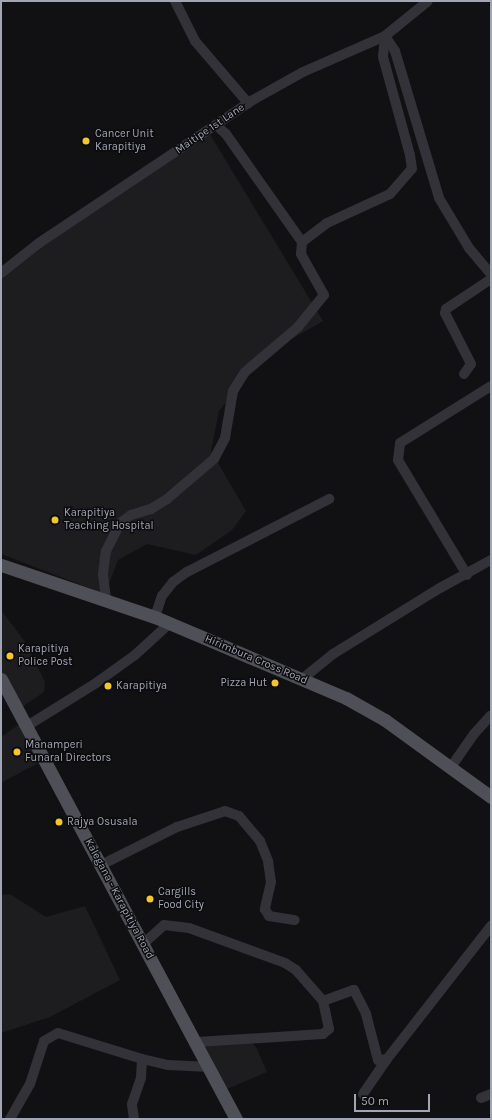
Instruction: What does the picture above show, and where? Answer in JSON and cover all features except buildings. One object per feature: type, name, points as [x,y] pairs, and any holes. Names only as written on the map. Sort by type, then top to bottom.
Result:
[{"type":"main road","name":"Hirimbura Cross Road","points":[[1,565],[106,599],[170,623],[346,698],[384,720],[491,797]]},
{"type":"main road","name":"Kalegana - Karapitiya Road","points":[[1,680],[197,1042],[210,1067],[220,1092],[236,1119]]},
{"type":"street","points":[[175,1],[195,41],[248,103]]},
{"type":"street","name":"Maitipe 1st Lane","points":[[1,273],[39,243],[248,103],[302,72],[385,36],[428,1]]},
{"type":"street","points":[[302,242],[327,223],[390,194],[412,169],[410,155],[383,57],[385,36]]},
{"type":"street","points":[[385,36],[395,52],[439,198],[469,248],[491,274]]},
{"type":"street","points":[[106,599],[103,574],[106,551],[120,523],[131,515],[151,509],[167,499],[214,459],[225,438],[233,391],[245,372],[298,326],[324,295],[301,254],[302,242],[226,134],[216,125]]},
{"type":"street","points":[[464,374],[471,364],[445,313],[446,309],[491,279]]},
{"type":"street","points":[[466,575],[398,460],[400,443],[491,386]]},
{"type":"street","points":[[155,618],[162,596],[173,582],[187,572],[328,499]]},
{"type":"street","points":[[301,680],[333,654],[440,588],[491,560]]},
{"type":"street","points":[[26,726],[96,683],[135,655],[170,623]]},
{"type":"street","points":[[451,767],[474,734],[491,716]]},
{"type":"street","points":[[101,865],[177,827],[225,811],[239,816],[260,841],[268,861],[271,882],[265,909],[269,916],[295,920]]},
{"type":"street","points":[[143,944],[164,925],[189,928],[286,963],[296,970],[323,1001],[329,1029],[323,1034],[197,1042]]},
{"type":"street","points":[[363,1094],[387,1059],[491,926]]},
{"type":"street","points":[[323,1001],[354,990],[366,1014],[378,1060],[387,1059]]},
{"type":"street","points":[[10,1119],[30,1084],[44,1041],[58,1033],[142,1059],[168,1065],[210,1067]]},
{"type":"street","points":[[134,1119],[132,1104],[141,1078],[142,1059]]},
{"type":"street","points":[[480,1098],[491,1094]]},
{"type":"shaded area","points":[[208,131],[323,321],[283,344],[252,371],[219,411],[211,451],[246,511],[232,530],[196,555],[147,544],[118,560],[105,594],[1,554],[1,273]]},
{"type":"shaded area","points":[[1,610],[26,643],[45,682],[44,692],[18,710],[1,679]]},
{"type":"shaded area","points":[[24,721],[44,760],[1,783],[1,737]]},
{"type":"shaded area","points":[[10,894],[46,917],[85,906],[120,980],[50,1017],[1,1033],[1,895]]},
{"type":"shaded area","points":[[249,1037],[257,1049],[267,1072],[220,1092],[197,1042]]},
{"type":"place","name":"Cancer Unit Karapitiya","points":[[86,141]]},
{"type":"place","name":"Karapitiya Teaching Hospital","points":[[55,520]]},
{"type":"place","name":"Karapitiya Police Post","points":[[10,656]]},
{"type":"place","name":"Pizza Hut","points":[[275,683]]},
{"type":"place","name":"Karapitiya","points":[[108,686]]},
{"type":"place","name":"Manamperi Funaral Directors","points":[[17,752]]},
{"type":"place","name":"Rajya Osusala","points":[[59,822]]},
{"type":"place","name":"Cargills Food City","points":[[150,899]]}]
